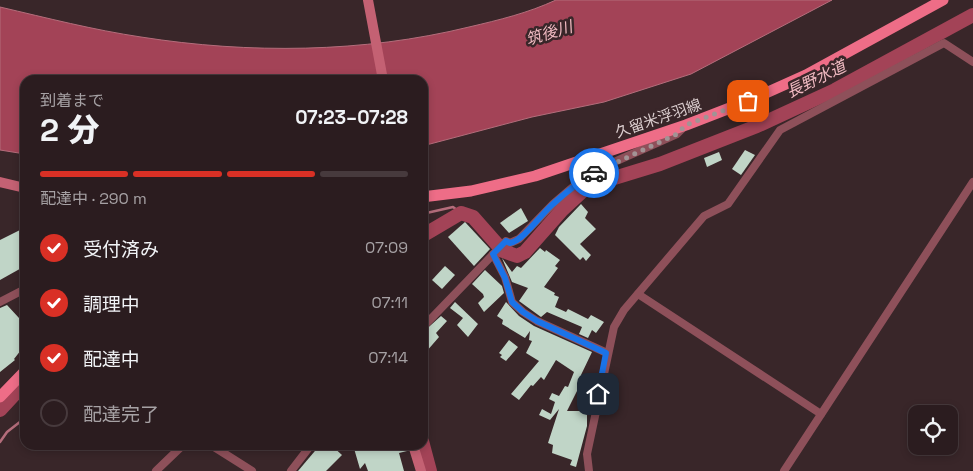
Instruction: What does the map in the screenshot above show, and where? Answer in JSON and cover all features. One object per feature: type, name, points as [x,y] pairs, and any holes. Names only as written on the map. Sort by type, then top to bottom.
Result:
[{"type":"main road","points":[[368,0],[382,75]]},
{"type":"main road","name":"久留米浮羽線","points":[[428,196],[471,191],[535,176],[686,125],[748,101],[806,75],[943,0]]},
{"type":"main road","points":[[0,182],[20,187]]},
{"type":"main road","points":[[0,397],[20,376]]},
{"type":"main road","points":[[414,450],[420,471]]},
{"type":"street","points":[[589,471],[587,454],[606,353],[614,327],[624,310],[704,216],[728,204],[780,130],[944,43],[973,62]]},
{"type":"street","points":[[428,322],[506,241],[510,243],[519,239],[553,204],[581,180],[603,167],[677,134],[686,125]]},
{"type":"street","points":[[784,471],[973,182]]},
{"type":"street","points":[[494,253],[505,278],[512,302],[523,312],[537,321],[606,353]]},
{"type":"street","points":[[0,302],[20,292]]},
{"type":"street","points":[[638,294],[821,414]]},
{"type":"street","points":[[156,471],[179,450]]},
{"type":"street","points":[[219,450],[252,471]]},
{"type":"street","points":[[291,471],[306,450]]},
{"type":"water","name":"筑後川","points":[[556,0],[832,0],[691,74],[604,102],[532,117],[430,144],[428,144],[428,75],[20,75],[20,153],[0,150],[0,7],[70,24],[141,37],[182,43],[264,48],[306,48],[388,42],[429,36],[502,19],[535,9]]},
{"type":"building","points":[[745,150],[755,155],[741,175],[732,169]]},
{"type":"building","points":[[719,152],[722,160],[707,167],[704,158]]},
{"type":"building","points":[[581,204],[588,212],[585,218],[596,229],[580,244],[591,255],[586,261],[583,257],[580,260],[555,235],[559,227]]},
{"type":"building","points":[[521,208],[528,221],[509,233],[500,223]]},
{"type":"building","points":[[465,222],[490,249],[474,266],[448,237]]},
{"type":"building","points":[[20,230],[20,269],[0,280],[0,240]]},
{"type":"building","points":[[540,248],[560,260],[555,266],[558,268],[544,287],[559,297],[555,307],[566,312],[568,309],[588,319],[591,315],[604,322],[596,333],[592,330],[588,338],[579,334],[582,327],[547,312],[541,317],[519,301],[528,288],[512,282],[502,258],[512,272],[517,266],[521,268]]},
{"type":"building","points":[[445,266],[455,275],[442,289],[432,280]]},
{"type":"building","points":[[485,270],[502,286],[504,293],[484,312],[478,303],[484,297],[483,294],[472,284]]},
{"type":"building","points":[[455,302],[478,324],[468,337],[457,325],[463,318],[450,308]]},
{"type":"building","points":[[506,302],[519,316],[534,326],[592,352],[581,375],[591,379],[586,392],[578,389],[567,411],[587,411],[587,426],[576,467],[570,465],[572,460],[552,453],[553,445],[548,443],[559,409],[550,420],[539,415],[542,409],[551,414],[555,402],[549,399],[552,393],[559,396],[565,386],[568,387],[574,372],[556,360],[544,380],[541,377],[533,386],[531,385],[519,400],[511,394],[539,361],[526,353],[532,341],[529,340],[530,331],[525,338],[502,324],[503,320],[497,316]]},
{"type":"building","points":[[7,305],[20,317],[20,351],[15,360],[0,372],[0,308]]},
{"type":"building","points":[[441,316],[447,321],[436,333],[439,337],[428,350],[428,328]]},
{"type":"building","points":[[509,340],[518,347],[506,361],[500,357],[502,355],[499,353]]},
{"type":"building","points":[[316,450],[336,450],[342,455],[326,471],[298,471]]},
{"type":"building","points":[[354,450],[407,450],[399,453],[404,471],[368,471],[365,463],[360,469]]},
{"type":"waterway","name":"長野水道","points":[[428,232],[461,213],[473,217],[503,251],[517,256],[525,252],[562,210],[588,186],[660,164],[757,126],[835,90],[973,15]]},
{"type":"waterway","points":[[428,213],[453,207],[461,213]]},
{"type":"waterway","points":[[0,410],[20,388]]},
{"type":"waterway","points":[[0,442],[7,432],[20,422]]},
{"type":"waterway","points":[[424,450],[430,471]]},
{"type":"way so far","points":[[594,173],[603,167],[677,134],[686,125],[748,101]]},
{"type":"route","points":[[594,173],[574,185],[539,217],[519,239],[510,243],[506,241],[493,254],[505,278],[512,302],[523,312],[537,321],[606,353],[598,394]]}]
